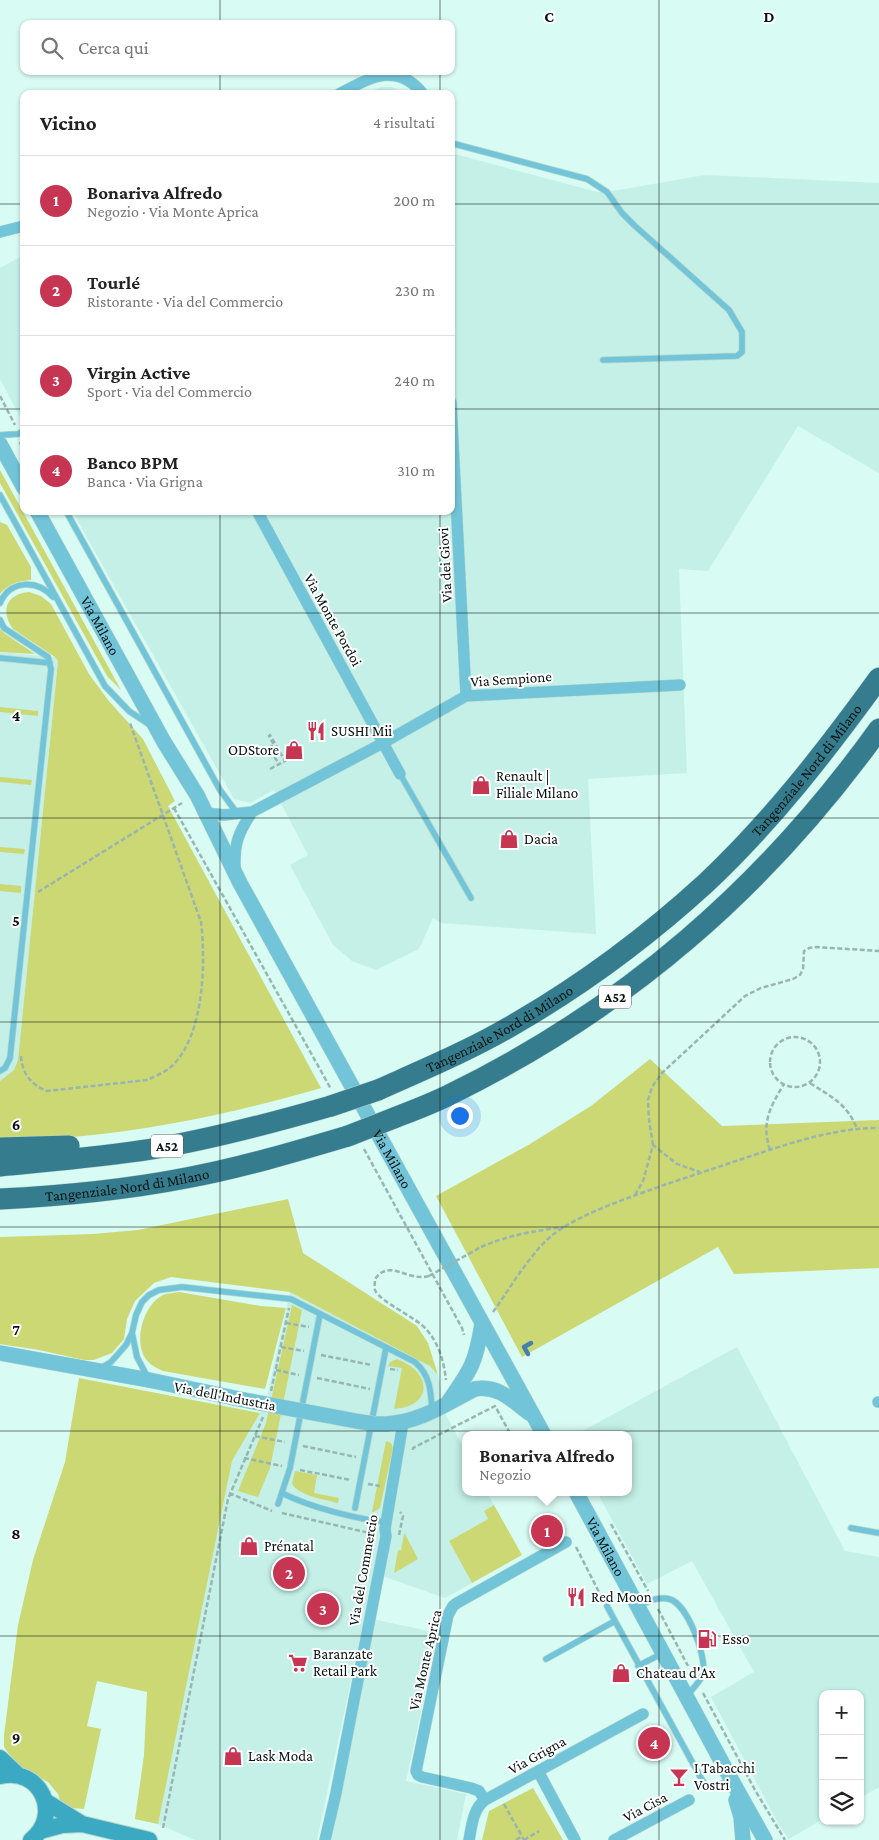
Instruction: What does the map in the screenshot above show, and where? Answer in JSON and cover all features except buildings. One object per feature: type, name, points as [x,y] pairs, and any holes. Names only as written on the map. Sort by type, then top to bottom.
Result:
[{"type":"highway","name":"Tangenziale Nord di Milano","points":[[0,1166],[104,1156],[153,1148],[272,1123],[378,1090],[432,1066],[517,1023],[597,972],[663,920],[706,882],[776,810],[815,764],[879,678]]},
{"type":"highway","name":"Tangenziale Nord di Milano","points":[[0,1200],[134,1187],[187,1178],[288,1154],[348,1136],[448,1096],[537,1048],[610,1000],[659,964],[730,902],[764,868],[838,784],[879,729]]},
{"type":"highway","points":[[0,1148],[109,1142],[331,1106]]},
{"type":"main road","points":[[0,1758],[18,1775],[35,1785],[45,1801],[82,1824]]},
{"type":"main road","points":[[0,1776],[18,1775]]},
{"type":"main road","points":[[35,1837],[46,1816],[45,1801]]},
{"type":"main road","points":[[35,1837],[62,1825],[82,1824],[149,1840]]},
{"type":"street","points":[[347,90],[366,80],[387,75],[406,79],[418,90]]},
{"type":"street","points":[[0,232],[20,227]]},
{"type":"street","points":[[0,444],[20,481]]},
{"type":"street","name":"Via dei Giovi","points":[[455,480],[466,696]]},
{"type":"street","name":"Via Milano","points":[[39,515],[156,728],[192,786],[238,878],[542,1431]]},
{"type":"street","name":"Via Monte Pordoi","points":[[259,515],[400,774]]},
{"type":"street","name":"Via Sempione","points":[[206,812],[224,815],[252,812],[466,696],[680,685]]},
{"type":"street","name":"Via Milano","points":[[164,742],[189,800],[204,828],[238,878]]},
{"type":"street","points":[[238,878],[234,851],[236,841],[252,812]]},
{"type":"street","name":"Via dell'Industria","points":[[446,1404],[474,1364],[482,1324]]},
{"type":"street","name":"Via dell'Industria","points":[[0,1353],[98,1370],[374,1424],[403,1423],[432,1413],[475,1389],[490,1388],[500,1392],[534,1418]]},
{"type":"street","name":"Via del Commercio","points":[[324,1840],[336,1793],[386,1536],[386,1522],[403,1423]]},
{"type":"street","name":"Via Milano","points":[[578,1496],[765,1840]]},
{"type":"street","name":"Via Monte Aprica","points":[[485,1800],[475,1789],[422,1777],[416,1771],[448,1615],[452,1606],[457,1602],[570,1544]]},
{"type":"street","name":"Via Grigna","points":[[485,1800],[643,1714]]},
{"type":"street","points":[[538,1772],[575,1840]]},
{"type":"street","points":[[732,1782],[741,1818],[743,1840]]},
{"type":"street","points":[[470,1840],[475,1812],[478,1805],[485,1800]]},
{"type":"street","name":"Via Cisa","points":[[614,1840],[689,1800]]},
{"type":"lane","points":[[455,143],[577,175],[597,184],[607,192],[622,213],[635,226],[729,310],[742,332],[742,352],[737,356],[603,360]]},
{"type":"lane","points":[[0,435],[20,433]]},
{"type":"lane","points":[[0,495],[105,686],[129,711],[156,728]]},
{"type":"lane","points":[[68,515],[220,790],[238,814]]},
{"type":"lane","points":[[0,603],[7,592],[19,586],[30,584],[48,591],[61,606]]},
{"type":"lane","points":[[0,620],[4,628],[48,657],[50,663],[50,678],[10,1058],[5,1068],[0,1070]]},
{"type":"lane","points":[[0,658],[50,663]]},
{"type":"lane","points":[[400,774],[471,898]]},
{"type":"lane","points":[[98,1370],[111,1362],[126,1345],[142,1302],[149,1295],[159,1290],[190,1288],[291,1299],[415,1362],[425,1372],[430,1388],[432,1413]]},
{"type":"lane","points":[[278,1504],[290,1468],[320,1314]]},
{"type":"lane","points":[[132,1333],[137,1357],[149,1380]]},
{"type":"lane","points":[[355,1508],[386,1348]]},
{"type":"lane","points":[[282,1493],[342,1513],[386,1522]]},
{"type":"lane","points":[[851,1528],[879,1533]]},
{"type":"lane","points":[[637,1606],[665,1598],[678,1603],[695,1634],[704,1660],[703,1676],[686,1696]]},
{"type":"lane","points":[[607,1606],[638,1666],[702,1780],[707,1786],[732,1782]]},
{"type":"lane","points":[[546,1658],[615,1621]]},
{"type":"lane","points":[[638,1666],[663,1653]]},
{"type":"path","points":[[22,1049],[22,1067],[29,1079],[38,1088],[47,1091],[147,1080],[159,1075],[174,1064],[186,1047],[194,1028],[203,984],[204,949],[201,922],[130,724],[129,711]]},
{"type":"path","points":[[270,769],[285,761],[270,735],[274,745],[270,748],[279,764]]},
{"type":"path","points":[[37,900],[38,892],[182,803]]},
{"type":"path","points":[[174,808],[216,881]]},
{"type":"path","points":[[634,1196],[643,1181],[653,1145],[648,1109],[650,1093],[657,1079],[671,1063],[745,996],[761,988],[793,979],[800,975],[803,969],[804,951],[809,948],[879,951]]},
{"type":"path","points":[[798,1037],[813,1045],[818,1052],[820,1060],[816,1076],[810,1082],[797,1087],[784,1084],[777,1079],[772,1072],[770,1064],[771,1055],[781,1042],[789,1038],[798,1037]]},
{"type":"path","points":[[810,1082],[843,1105],[857,1129]]},
{"type":"path","points":[[770,1150],[766,1139],[767,1122],[771,1105],[784,1084]]},
{"type":"path","points":[[493,1312],[532,1257],[551,1237],[564,1227],[634,1196],[701,1172],[811,1137],[857,1129],[879,1128]]},
{"type":"path","points":[[653,1145],[677,1164],[701,1172]]},
{"type":"path","points":[[447,1386],[441,1355],[428,1331],[409,1315],[379,1296],[375,1290],[376,1279],[383,1271],[388,1270],[394,1270],[415,1278],[429,1276],[497,1239],[564,1227]]},
{"type":"path","points":[[271,1394],[291,1299]]},
{"type":"path","points":[[281,1347],[398,1370]]},
{"type":"path","points":[[276,1370],[378,1390]]},
{"type":"path","points":[[411,1456],[413,1448],[495,1406],[509,1431]]},
{"type":"path","points":[[163,1828],[230,1493],[265,1414]]},
{"type":"path","points":[[255,1436],[365,1459]]},
{"type":"path","points":[[244,1458],[386,1486]]},
{"type":"path","points":[[230,1493],[266,1510],[386,1536]]},
{"type":"path","points":[[399,1538],[403,1516],[400,1511],[401,1504]]},
{"type":"path","points":[[606,1516],[755,1790],[785,1840]]},
{"type":"path","points":[[570,1544],[607,1606]]},
{"type":"path","points":[[498,1793],[524,1840],[540,1831]]},
{"type":"path","points":[[516,1840],[522,1836]]},
{"type":"shaded area","points":[[381,87],[392,87],[398,90],[374,90]]},
{"type":"shaded area","points":[[455,154],[597,192],[607,192],[705,175],[879,183],[879,473],[798,426],[708,571],[679,569],[687,773],[588,779],[596,934],[441,923],[433,918],[419,949],[376,970],[352,961],[333,945],[290,865],[308,855],[274,790],[250,803],[234,799],[74,515],[455,515]]},
{"type":"shaded area","points":[[20,257],[20,417],[0,379],[0,268]]},
{"type":"shaded area","points":[[0,652],[55,657],[58,661],[18,1060],[14,1070],[0,1081]]},
{"type":"shaded area","points":[[290,1292],[431,1366],[438,1375],[442,1407],[462,1445],[462,1496],[489,1496],[494,1505],[484,1511],[488,1519],[449,1541],[472,1583],[445,1598],[374,1573],[317,1840],[195,1840],[158,1824],[135,1819],[144,1756],[147,1711],[203,1504],[237,1453],[266,1402]]},
{"type":"shaded area","points":[[737,1347],[845,1551],[879,1557],[879,1787],[864,1796],[864,1690],[819,1690],[819,1821],[789,1839],[779,1825],[711,1697],[754,1672],[692,1561],[647,1584],[599,1496],[632,1496],[632,1431],[582,1431]]},
{"type":"shaded area","points":[[372,1619],[438,1633],[406,1781],[466,1794],[457,1840],[331,1840]]},
{"type":"green space","points":[[0,470],[20,506],[20,515],[25,515],[121,690],[107,676],[0,483]]},
{"type":"green space","points":[[0,522],[7,525],[31,567],[31,580],[14,584],[0,594]]},
{"type":"green space","points":[[29,592],[41,596],[51,604],[89,674],[108,700],[143,739],[175,801],[168,806],[321,1088],[233,1111],[143,1129],[73,1137],[0,1139],[0,1081],[14,1070],[18,1060],[58,661],[55,657],[13,629],[9,622],[6,610],[10,600],[21,593]]},
{"type":"green space","points":[[0,629],[4,633],[35,654],[0,652]]},
{"type":"green space","points":[[0,707],[38,711],[38,716],[0,712]]},
{"type":"green space","points":[[0,777],[32,780],[31,785],[0,782]]},
{"type":"green space","points":[[0,847],[25,849],[24,854],[0,852]]},
{"type":"green space","points":[[0,884],[21,886],[21,893],[0,891]]},
{"type":"green space","points":[[650,1059],[722,1126],[879,1120],[879,1268],[734,1274],[718,1247],[522,1357],[436,1196],[530,1144],[591,1106]]},
{"type":"green space","points":[[288,1199],[303,1253],[417,1326],[428,1343],[438,1375],[430,1366],[290,1292],[171,1277],[154,1283],[135,1301],[127,1319],[124,1339],[112,1353],[94,1360],[84,1360],[0,1344],[0,1237],[93,1234],[138,1230]]},
{"type":"green space","points":[[179,1292],[261,1306],[286,1308],[265,1389],[163,1371],[147,1360],[143,1354],[140,1338],[143,1321],[151,1305],[157,1299],[169,1293]]},
{"type":"green space","points":[[292,1305],[302,1310],[270,1468],[258,1497],[238,1491],[266,1423]]},
{"type":"green space","points":[[397,1359],[409,1365],[417,1372],[424,1388],[422,1395],[416,1402],[407,1407],[394,1409],[402,1368],[388,1366],[390,1362]]},
{"type":"green space","points":[[79,1378],[260,1413],[232,1461],[158,1824],[135,1819],[144,1756],[147,1692],[97,1681],[87,1726],[101,1729],[84,1809],[62,1807],[58,1794],[48,1782],[18,1766],[4,1747],[18,1625],[33,1560],[65,1462]]},
{"type":"green space","points":[[386,1441],[391,1443],[393,1448],[380,1508],[372,1512]]},
{"type":"green space","points":[[295,1471],[317,1475],[314,1493],[339,1498],[338,1503],[299,1491],[292,1483]]},
{"type":"green space","points":[[494,1505],[522,1555],[472,1583],[449,1541],[488,1519],[484,1511]]},
{"type":"green space","points":[[404,1534],[418,1559],[394,1573],[398,1550],[401,1550]]},
{"type":"green space","points":[[533,1788],[563,1840],[482,1840],[489,1811]]},
{"type":"waterway","points":[[528,1354],[524,1347],[531,1343]]},
{"type":"place","name":"SUSHI Mii","points":[[316,731]]},
{"type":"place","name":"ODStore","points":[[294,750]]},
{"type":"place","name":"Renault | Filiale Milano","points":[[481,785]]},
{"type":"place","name":"Dacia","points":[[509,839]]},
{"type":"place","name":"Bonariva Alfredo","points":[[547,1531]]},
{"type":"place","name":"Prénatal","points":[[249,1546]]},
{"type":"place","name":"Tourlé","points":[[289,1573]]},
{"type":"place","name":"Red Moon","points":[[576,1597]]},
{"type":"place","name":"Virgin Active","points":[[323,1609]]},
{"type":"place","name":"Esso","points":[[707,1639]]},
{"type":"place","name":"Baranzate Retail Park","points":[[298,1663]]},
{"type":"place","name":"Chateau d'Ax","points":[[621,1673]]},
{"type":"place","name":"Banco BPM","points":[[654,1743]]},
{"type":"place","name":"Lask Moda","points":[[233,1756]]},
{"type":"place","name":"I Tabacchi Vostri","points":[[679,1777]]}]
